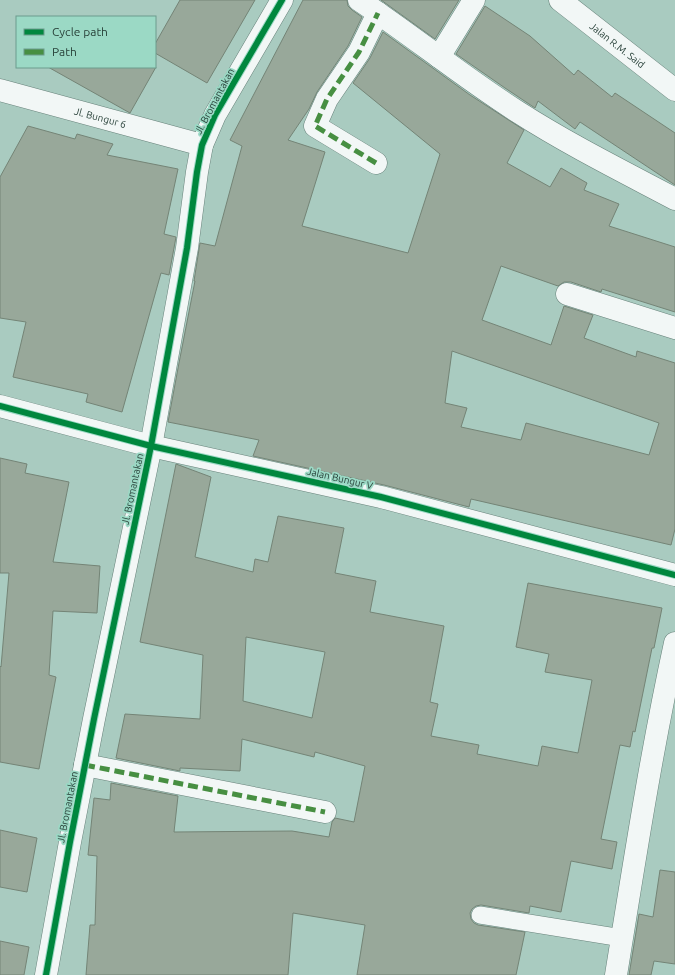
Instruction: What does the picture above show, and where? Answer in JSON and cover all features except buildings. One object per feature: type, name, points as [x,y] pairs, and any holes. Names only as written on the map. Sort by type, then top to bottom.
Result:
[{"type":"street","name":"Jl. Bromantakan","points":[[46,975],[85,765],[151,446],[187,248],[202,145],[215,115],[282,0]]},
{"type":"street","points":[[359,0],[459,72],[518,112],[573,145],[675,199]]},
{"type":"street","points":[[439,57],[474,0]]},
{"type":"street","name":"Jalan R.M. Said","points":[[560,0],[675,90]]},
{"type":"street","points":[[376,163],[315,126],[327,99],[359,52],[378,13]]},
{"type":"street","name":"Jl. Bungur 6","points":[[0,90],[202,145]]},
{"type":"street","points":[[567,294],[675,328]]},
{"type":"street","name":"Jalan Bungur V","points":[[0,406],[151,446],[381,497],[675,575]]},
{"type":"street","points":[[616,975],[635,855],[675,643]]},
{"type":"street","points":[[85,765],[325,812]]},
{"type":"lane","points":[[480,915],[622,938]]},
{"type":"marked path","points":[[376,163],[315,126],[327,99],[359,52],[378,13]]},
{"type":"marked path","points":[[85,765],[325,812]]},
{"type":"cycle path","points":[[46,975],[94,719],[151,446],[187,248],[202,145],[215,115],[282,0]]},
{"type":"cycle path","points":[[0,406],[151,446],[381,497],[675,575]]}]
